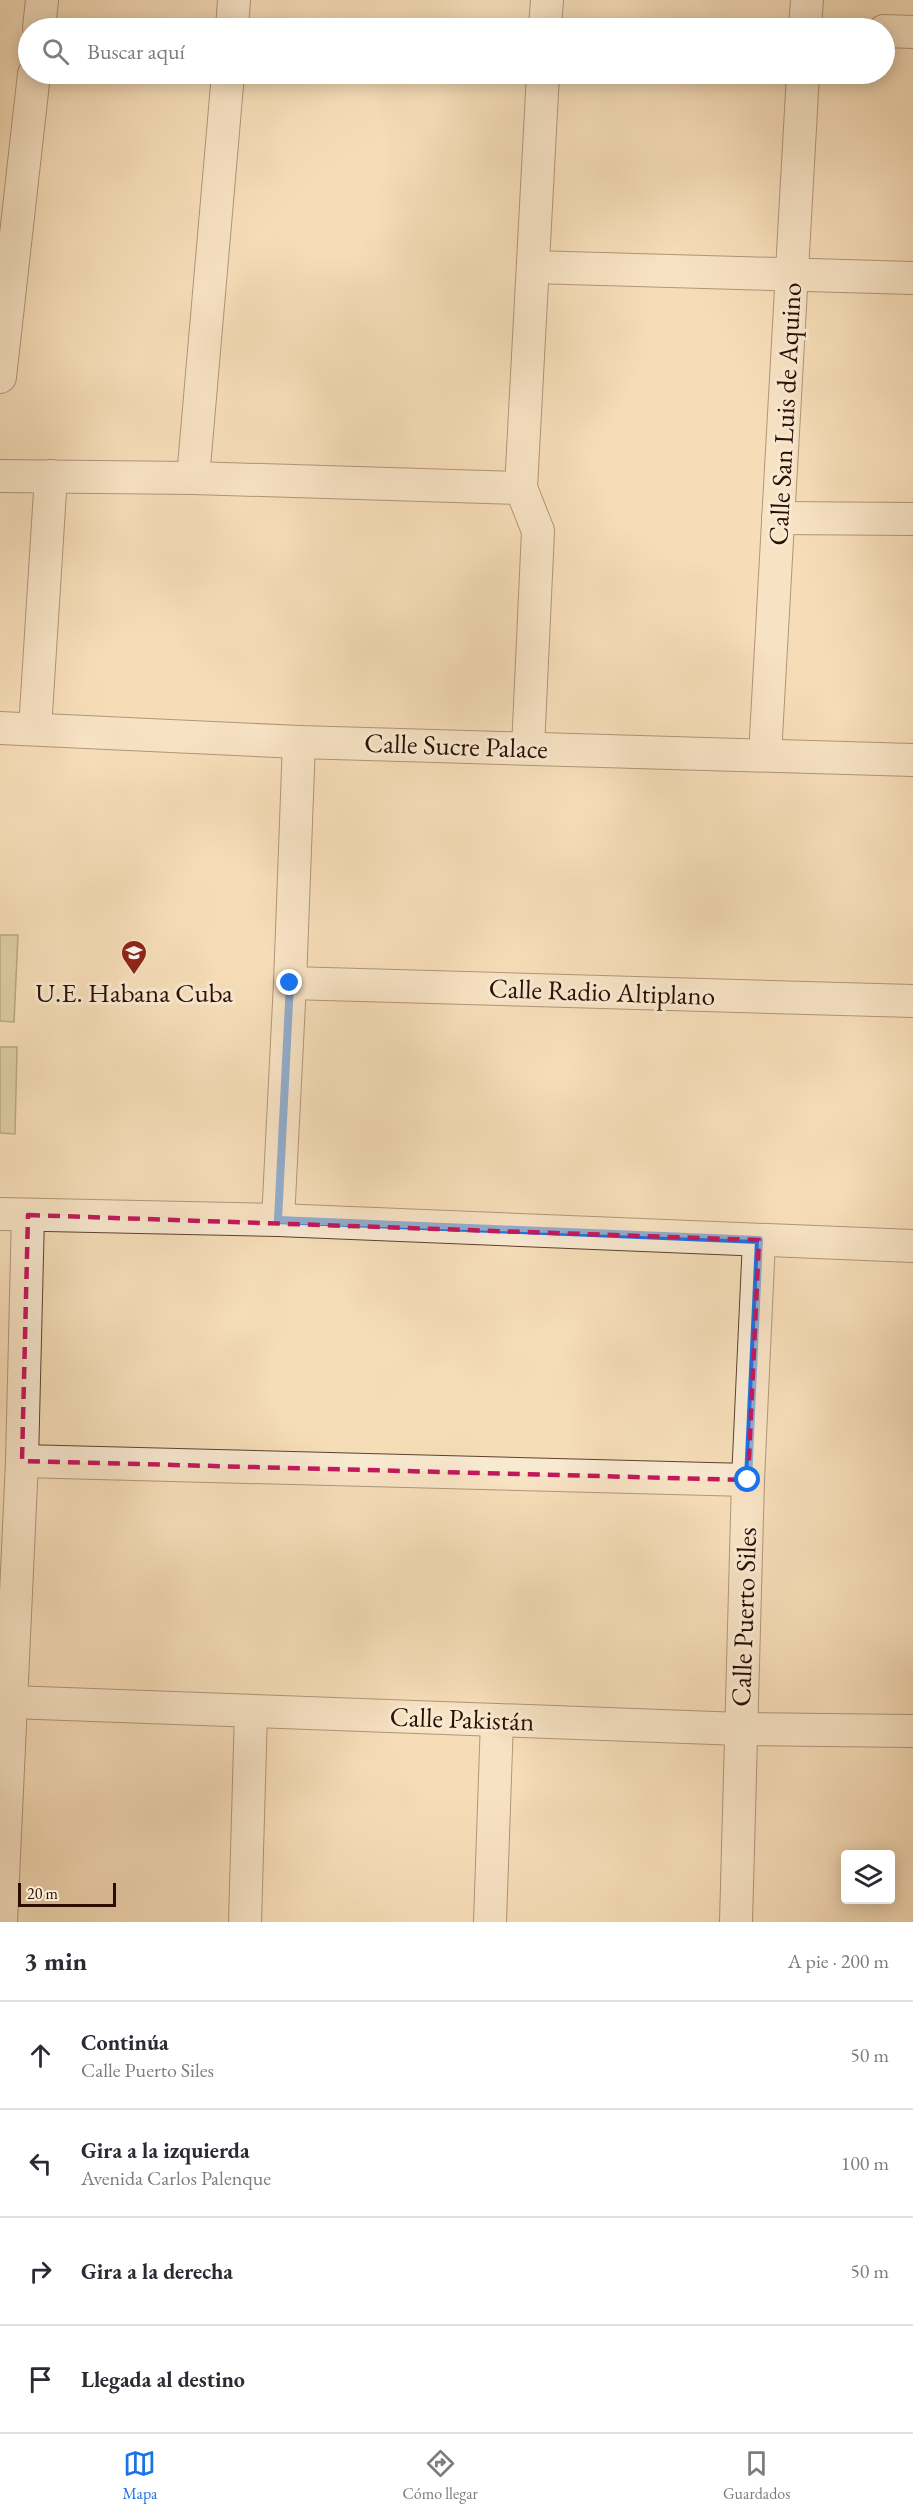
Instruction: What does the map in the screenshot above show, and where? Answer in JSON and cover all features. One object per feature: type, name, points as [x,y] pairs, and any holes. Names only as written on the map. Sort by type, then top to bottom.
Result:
[{"type":"street","points":[[40,18],[42,0]]},
{"type":"street","points":[[233,18],[234,0]]},
{"type":"street","points":[[546,18],[547,0]]},
{"type":"street","points":[[806,18],[807,0]]},
{"type":"street","points":[[895,31],[913,32]]},
{"type":"street","points":[[0,377],[33,84]]},
{"type":"street","points":[[193,478],[227,84]]},
{"type":"street","points":[[528,748],[538,531],[521,488],[542,84]]},
{"type":"street","name":"Calle San Luis de Aquino","points":[[765,755],[802,84]]},
{"type":"street","points":[[533,267],[913,278]]},
{"type":"street","points":[[0,476],[193,478],[521,488]]},
{"type":"street","points":[[35,729],[51,476]]},
{"type":"street","points":[[778,518],[913,519]]},
{"type":"street","name":"Calle Sucre Palace","points":[[0,728],[299,742],[913,760]]},
{"type":"street","points":[[278,1220],[299,742]]},
{"type":"street","name":"Calle Radio Altiplano","points":[[290,983],[913,1001]]},
{"type":"street","points":[[1,1922],[22,1461],[14,1214],[278,1220],[913,1246]]},
{"type":"street","name":"Calle Puerto Siles","points":[[736,1922],[748,1480],[759,1240]]},
{"type":"street","points":[[22,1461],[748,1480]]},
{"type":"street","name":"Calle Pakistán","points":[[11,1702],[741,1729],[913,1731]]},
{"type":"street","points":[[245,1922],[251,1711]]},
{"type":"street","points":[[490,1922],[497,1720]]},
{"type":"highlighted area","points":[[28,1215],[759,1240],[748,1480],[22,1461]]},
{"type":"green space","points":[[0,935],[18,935],[14,1022],[0,1021]]},
{"type":"green space","points":[[0,1047],[17,1047],[15,1134],[0,1133]]},
{"type":"place","name":"U.E. Habana Cuba","points":[[134,976]]},
{"type":"route","points":[[290,983],[278,1220],[759,1240],[748,1480]]}]
